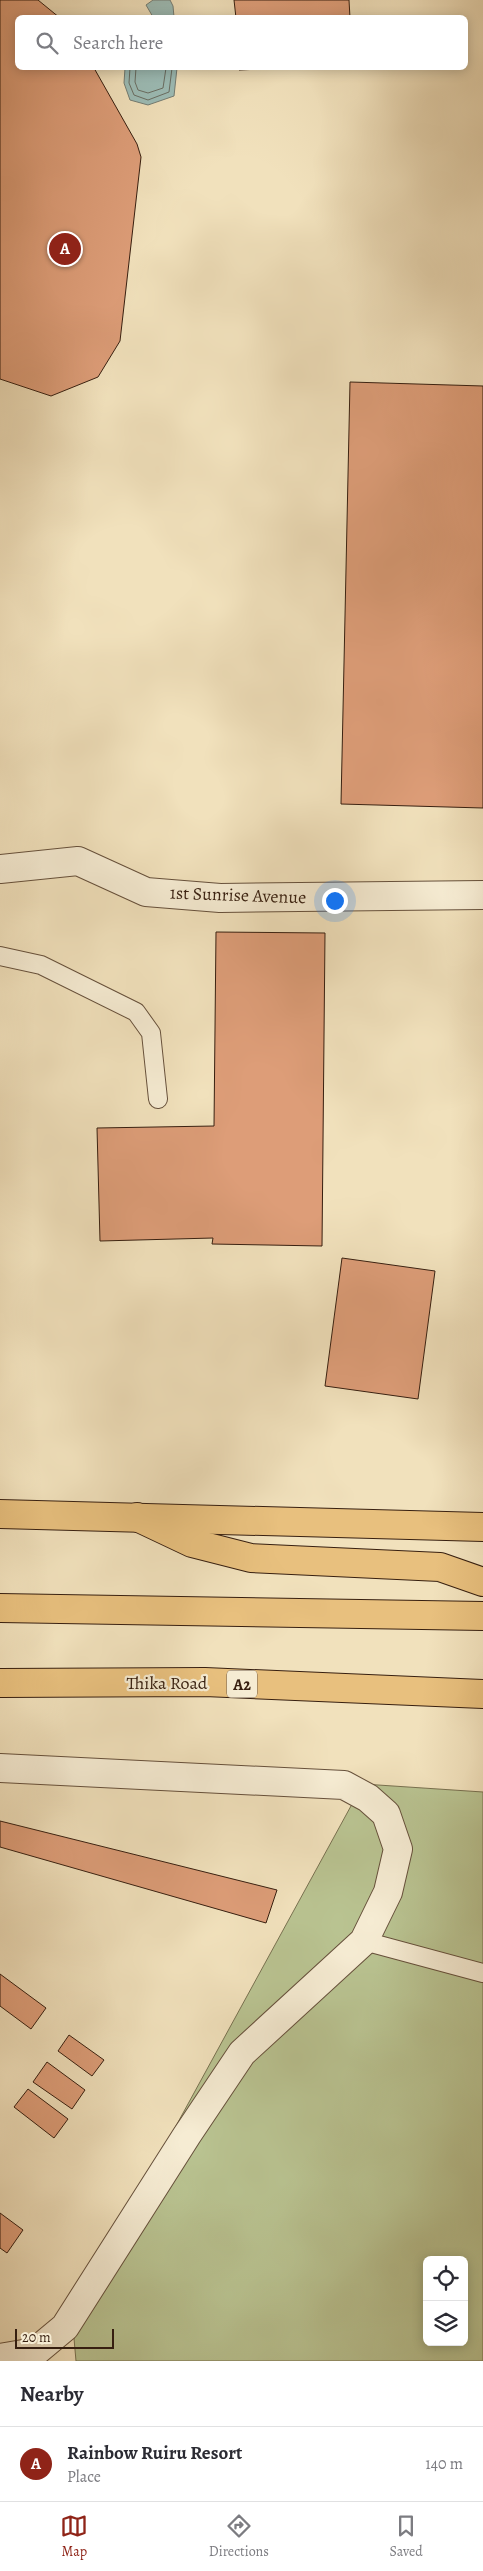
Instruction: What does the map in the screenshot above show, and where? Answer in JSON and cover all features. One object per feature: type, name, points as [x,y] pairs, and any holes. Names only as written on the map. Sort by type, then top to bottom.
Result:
[{"type":"main road","points":[[0,1514],[483,1527]]},
{"type":"main road","points":[[137,1517],[192,1543],[251,1558],[440,1567],[483,1582]]},
{"type":"main road","points":[[0,1608],[483,1616]]},
{"type":"main road","name":"Thika Road","points":[[0,1683],[205,1682],[483,1694]]},
{"type":"street","name":"1st Sunrise Avenue","points":[[0,869],[78,862],[146,892],[220,898],[483,895]]},
{"type":"street","points":[[0,1768],[344,1784],[368,1798],[386,1814],[398,1849],[388,1892],[364,1941],[242,2053],[187,2135],[65,2328],[35,2352],[0,2358]]},
{"type":"lane","points":[[0,956],[41,966],[136,1012],[151,1034],[158,1099]]},
{"type":"lane","points":[[364,1941],[483,1973]]},
{"type":"green space","points":[[363,1784],[483,1792],[483,2361],[76,2361],[72,2316]]},
{"type":"water","points":[[153,0],[170,0],[174,15],[152,15],[146,5]]},
{"type":"water","points":[[125,70],[177,70],[174,96],[148,105],[130,100],[124,83]]},
{"type":"building","points":[[0,0],[38,0],[56,15],[15,15],[15,70],[95,70],[137,144],[141,157],[120,341],[98,377],[51,396],[0,379]]},
{"type":"building","points":[[234,0],[349,0],[350,15],[236,15]]},
{"type":"building","points":[[350,382],[483,386],[483,808],[341,804]]},
{"type":"building","points":[[216,932],[325,933],[322,1246],[212,1244],[213,1238],[100,1241],[97,1128],[214,1126]]},
{"type":"building","points":[[342,1258],[435,1271],[418,1399],[325,1386]]},
{"type":"building","points":[[0,1821],[277,1890],[266,1923],[0,1847]]},
{"type":"building","points":[[0,1974],[46,2008],[31,2029],[0,2006]]},
{"type":"building","points":[[69,2035],[104,2060],[92,2076],[58,2051]]},
{"type":"building","points":[[47,2062],[85,2090],[72,2109],[33,2082]]},
{"type":"building","points":[[28,2089],[68,2119],[54,2138],[14,2107]]},
{"type":"building","points":[[0,2213],[23,2230],[7,2253],[0,2248]]},
{"type":"place","name":"Rainbow Ruiru Resort","points":[[65,249]]}]
